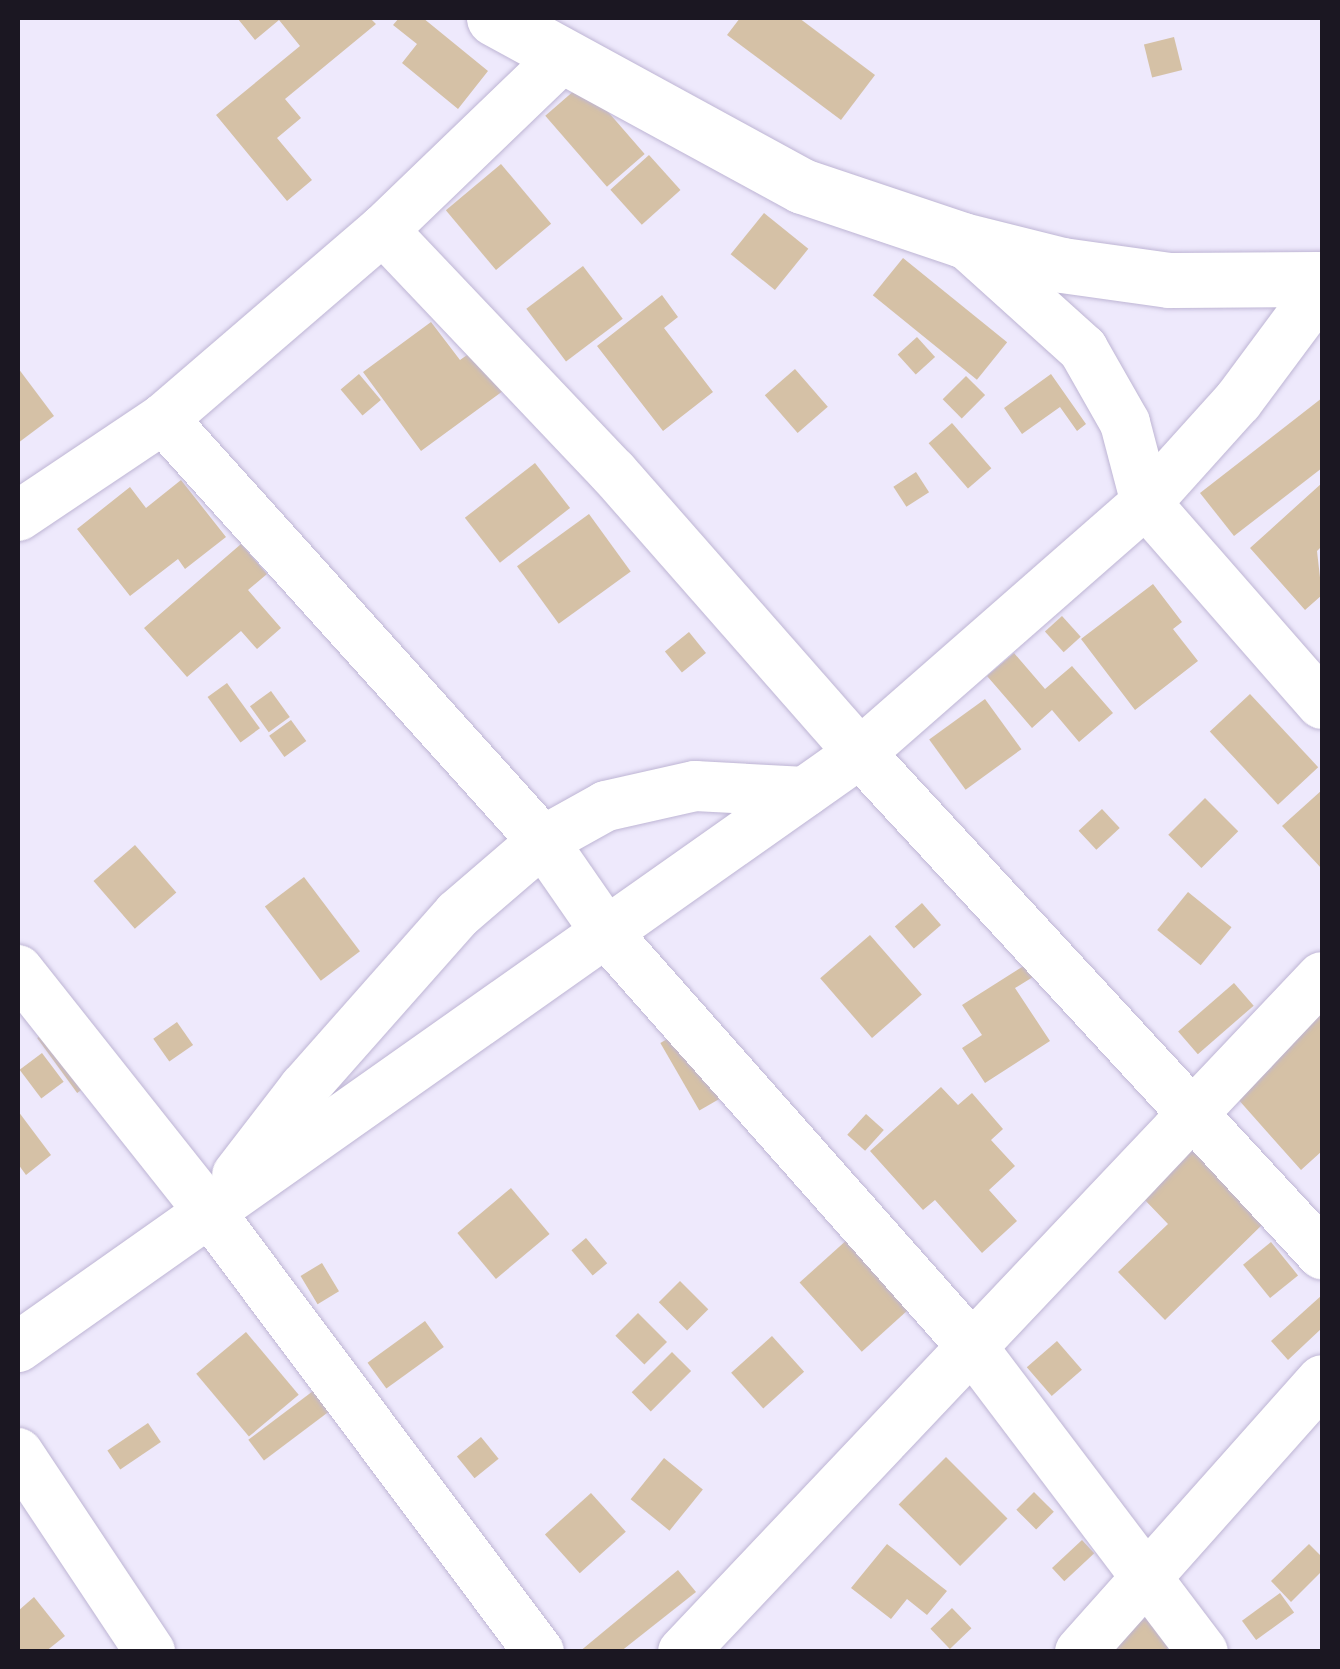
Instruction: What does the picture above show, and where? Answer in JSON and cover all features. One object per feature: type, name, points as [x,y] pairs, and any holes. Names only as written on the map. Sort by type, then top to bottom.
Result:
[{"type":"street","points":[[494,18],[802,186],[962,240],[1062,264],[1170,280],[1322,279]]},
{"type":"street","points":[[18,516],[164,419],[384,230],[564,56]]},
{"type":"street","points":[[384,230],[613,472],[860,753],[1194,1110],[1322,1254]]},
{"type":"street","points":[[962,240],[1083,349],[1124,423],[1146,503],[1322,704]]},
{"type":"street","points":[[18,1347],[608,935],[860,753],[1146,503],[1238,400],[1322,288]]},
{"type":"street","points":[[164,419],[544,842],[608,935],[969,1343],[1203,1652]]},
{"type":"street","points":[[209,1211],[304,1088],[458,914],[544,842],[606,806],[695,786],[805,792]]},
{"type":"street","points":[[18,970],[209,1211],[539,1652]]},
{"type":"street","points":[[682,1652],[969,1343],[1322,977]]},
{"type":"street","points":[[1080,1652],[1322,1380]]},
{"type":"street","points":[[18,1453],[150,1652]]},
{"type":"building","points":[[370,18],[376,24],[285,99],[301,118],[277,138],[312,180],[287,201],[216,115],[300,46],[279,20],[255,40],[238,19]]},
{"type":"building","points":[[399,18],[423,18],[488,71],[458,109],[402,63],[417,44],[393,25]]},
{"type":"building","points":[[740,18],[799,18],[875,75],[841,120],[727,35]]},
{"type":"building","points":[[1174,37],[1182,70],[1152,77],[1144,44]]},
{"type":"building","points":[[583,83],[645,154],[607,187],[545,116]]},
{"type":"building","points":[[649,155],[680,190],[642,225],[610,190]]},
{"type":"building","points":[[501,164],[551,224],[496,270],[446,210]]},
{"type":"building","points":[[764,213],[808,249],[775,290],[731,254]]},
{"type":"building","points":[[903,258],[1007,342],[977,380],[873,295]]},
{"type":"building","points":[[583,266],[623,319],[566,361],[526,309]]},
{"type":"building","points":[[662,295],[678,317],[664,328],[713,392],[663,431],[597,346]]},
{"type":"building","points":[[431,322],[460,360],[477,348],[507,388],[421,451],[363,372]]},
{"type":"building","points":[[917,337],[935,357],[916,374],[898,354]]},
{"type":"building","points":[[18,368],[54,416],[18,443]]},
{"type":"building","points":[[795,369],[828,407],[798,433],[765,395]]},
{"type":"building","points":[[359,374],[381,400],[362,415],[341,389]]},
{"type":"building","points":[[1051,374],[1086,424],[1077,431],[1060,407],[1022,434],[1004,408]]},
{"type":"building","points":[[966,376],[985,395],[962,418],[943,399]]},
{"type":"building","points":[[1322,398],[1322,468],[1234,536],[1200,493]]},
{"type":"building","points":[[952,423],[991,468],[968,489],[929,443]]},
{"type":"building","points":[[535,463],[570,508],[500,563],[465,518]]},
{"type":"building","points":[[916,472],[929,492],[906,507],[893,487]]},
{"type":"building","points":[[181,480],[226,537],[185,569],[178,559],[130,596],[77,529],[130,487],[146,508]]},
{"type":"building","points":[[1322,483],[1322,546],[1317,551],[1322,595],[1305,610],[1250,548]]},
{"type":"building","points":[[589,514],[631,571],[559,624],[517,566]]},
{"type":"building","points":[[241,544],[267,574],[248,590],[281,628],[257,649],[241,631],[187,677],[144,628]]},
{"type":"building","points":[[1153,584],[1182,622],[1173,629],[1198,661],[1135,710],[1081,639]]},
{"type":"building","points":[[1062,616],[1081,637],[1064,652],[1045,631]]},
{"type":"building","points":[[689,632],[706,653],[682,672],[665,652]]},
{"type":"building","points":[[1014,653],[1045,689],[1072,666],[1113,713],[1079,742],[1052,710],[1032,728],[987,676]]},
{"type":"building","points":[[227,683],[260,728],[240,742],[208,697]]},
{"type":"building","points":[[271,691],[290,717],[269,732],[250,706]]},
{"type":"building","points":[[1250,694],[1318,767],[1278,805],[1210,732]]},
{"type":"building","points":[[985,699],[1021,749],[966,790],[929,740]]},
{"type":"building","points":[[291,720],[306,741],[284,757],[269,736]]},
{"type":"building","points":[[1322,790],[1322,869],[1282,826]]},
{"type":"building","points":[[1205,798],[1238,831],[1201,868],[1168,835]]},
{"type":"building","points":[[1102,809],[1120,828],[1096,850],[1079,831]]},
{"type":"building","points":[[135,845],[176,893],[135,929],[93,881]]},
{"type":"building","points":[[304,877],[360,951],[321,981],[265,906]]},
{"type":"building","points":[[1188,892],[1232,927],[1201,965],[1157,930]]},
{"type":"building","points":[[922,903],[941,925],[914,949],[895,927]]},
{"type":"building","points":[[870,935],[922,995],[872,1038],[820,978]]},
{"type":"building","points":[[1033,960],[1041,972],[1015,988],[1050,1041],[985,1083],[962,1048],[982,1035],[962,1005]]},
{"type":"building","points":[[1234,983],[1254,1006],[1198,1054],[1178,1032]]},
{"type":"building","points":[[1322,1009],[1322,1151],[1301,1170],[1237,1098],[1272,1067],[1266,1060]]},
{"type":"building","points":[[177,1022],[193,1045],[169,1062],[153,1039]]},
{"type":"building","points":[[695,1023],[734,1091],[699,1111],[660,1043]]},
{"type":"building","points":[[55,1025],[95,1080],[77,1093],[37,1038]]},
{"type":"building","points":[[42,1053],[64,1082],[41,1099],[20,1070]]},
{"type":"building","points":[[941,1087],[958,1105],[972,1093],[1003,1129],[991,1140],[1015,1166],[989,1190],[1017,1221],[982,1253],[935,1200],[923,1210],[870,1151]]},
{"type":"building","points":[[18,1111],[51,1155],[26,1175],[18,1164]]},
{"type":"building","points":[[866,1114],[884,1130],[865,1151],[847,1135]]},
{"type":"building","points":[[1195,1145],[1267,1220],[1165,1320],[1118,1272],[1168,1224],[1142,1197]]},
{"type":"building","points":[[511,1188],[550,1234],[496,1279],[457,1233]]},
{"type":"building","points":[[859,1229],[921,1298],[862,1352],[800,1283]]},
{"type":"building","points":[[586,1238],[607,1263],[593,1275],[571,1250]]},
{"type":"building","points":[[1271,1242],[1298,1275],[1270,1298],[1243,1265]]},
{"type":"building","points":[[322,1263],[339,1291],[318,1304],[301,1276]]},
{"type":"building","points":[[680,1281],[708,1309],[687,1330],[659,1302]]},
{"type":"building","points":[[1322,1295],[1322,1328],[1288,1360],[1271,1341]]},
{"type":"building","points":[[638,1313],[667,1342],[644,1365],[615,1336]]},
{"type":"building","points":[[425,1321],[444,1347],[386,1389],[368,1363]]},
{"type":"building","points":[[246,1332],[299,1395],[249,1437],[196,1374]]},
{"type":"building","points":[[772,1336],[804,1372],[763,1408],[731,1373]]},
{"type":"building","points":[[1057,1341],[1082,1370],[1052,1396],[1027,1367]]},
{"type":"building","points":[[672,1352],[691,1371],[651,1411],[632,1392]]},
{"type":"building","points":[[325,1382],[341,1403],[264,1461],[248,1440]]},
{"type":"building","points":[[148,1423],[161,1442],[120,1469],[107,1450]]},
{"type":"building","points":[[481,1437],[499,1459],[475,1478],[457,1457]]},
{"type":"building","points":[[946,1457],[1008,1519],[960,1566],[899,1504]]},
{"type":"building","points":[[664,1458],[703,1489],[670,1531],[631,1499]]},
{"type":"building","points":[[1034,1492],[1054,1512],[1036,1529],[1016,1510]]},
{"type":"building","points":[[591,1493],[626,1532],[580,1573],[545,1534]]},
{"type":"building","points":[[1082,1540],[1094,1553],[1064,1581],[1052,1568]]},
{"type":"building","points":[[887,1544],[947,1591],[927,1615],[907,1599],[891,1619],[851,1588]]},
{"type":"building","points":[[1309,1544],[1322,1557],[1322,1571],[1291,1602],[1271,1581]]},
{"type":"building","points":[[678,1570],[696,1592],[620,1652],[579,1652]]},
{"type":"building","points":[[1280,1593],[1294,1612],[1256,1640],[1242,1621]]},
{"type":"building","points":[[34,1597],[65,1636],[45,1652],[18,1652],[18,1611]]},
{"type":"building","points":[[952,1608],[971,1628],[950,1649],[930,1629]]},
{"type":"building","points":[[1148,1615],[1173,1643],[1164,1652],[1107,1652]]}]
